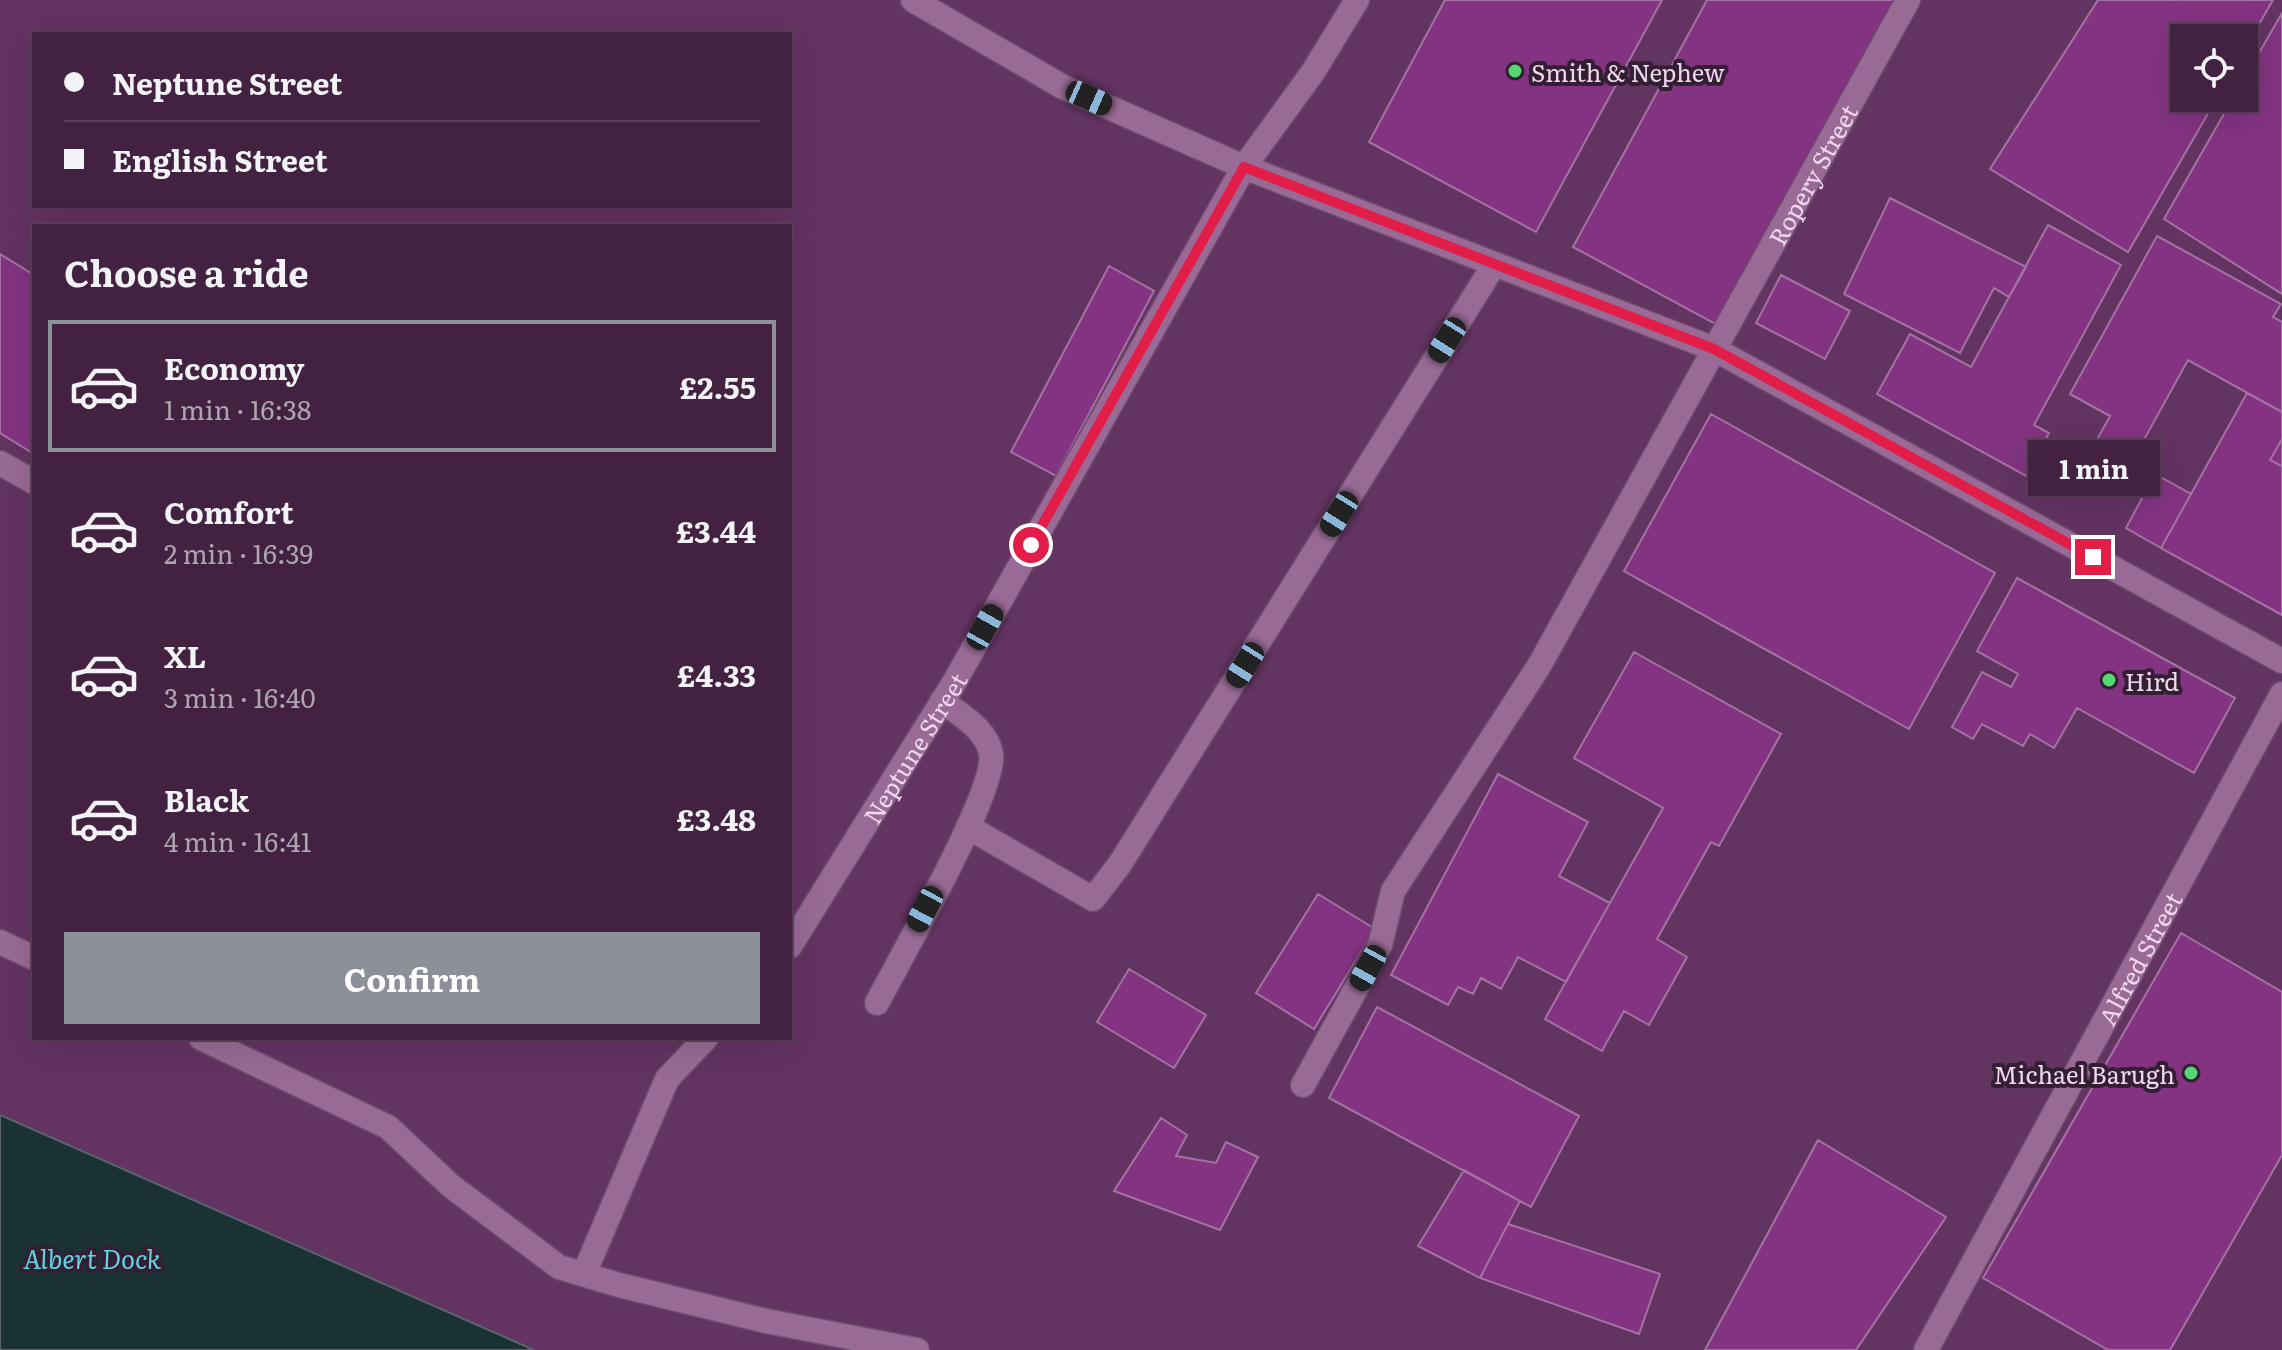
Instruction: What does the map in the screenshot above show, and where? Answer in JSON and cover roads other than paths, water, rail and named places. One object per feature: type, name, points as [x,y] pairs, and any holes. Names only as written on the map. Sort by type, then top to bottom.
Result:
[{"type":"street","points":[[913,0],[1063,87],[1244,167],[1714,349],[2282,661]]},
{"type":"street","name":"Neptune Street","points":[[792,943],[942,701],[1244,167],[1313,72],[1357,0]]},
{"type":"street","name":"Ropery Street","points":[[1303,1085],[1380,945],[1393,891],[1539,666],[1908,0]]},
{"type":"street","points":[[968,827],[1093,899],[1120,864],[1494,265]]},
{"type":"street","points":[[0,463],[32,481]]},
{"type":"street","name":"Alfred Street","points":[[1926,1350],[2282,694]]},
{"type":"street","points":[[877,1003],[968,827],[987,782],[991,752],[976,726],[942,701]]},
{"type":"street","points":[[0,942],[32,957]]},
{"type":"street","points":[[205,1040],[388,1127],[451,1186],[559,1267],[766,1321],[917,1350]]},
{"type":"street","points":[[584,1274],[667,1079],[704,1040]]},
{"type":"water","name":"Albert Dock","points":[[0,1115],[534,1350],[0,1350]]},
{"type":"place","name":"Smith & Nephew","points":[[1515,71]]},
{"type":"place","name":"Hird","points":[[2109,680]]},
{"type":"place","name":"Michael Barugh","points":[[2191,1073]]}]
